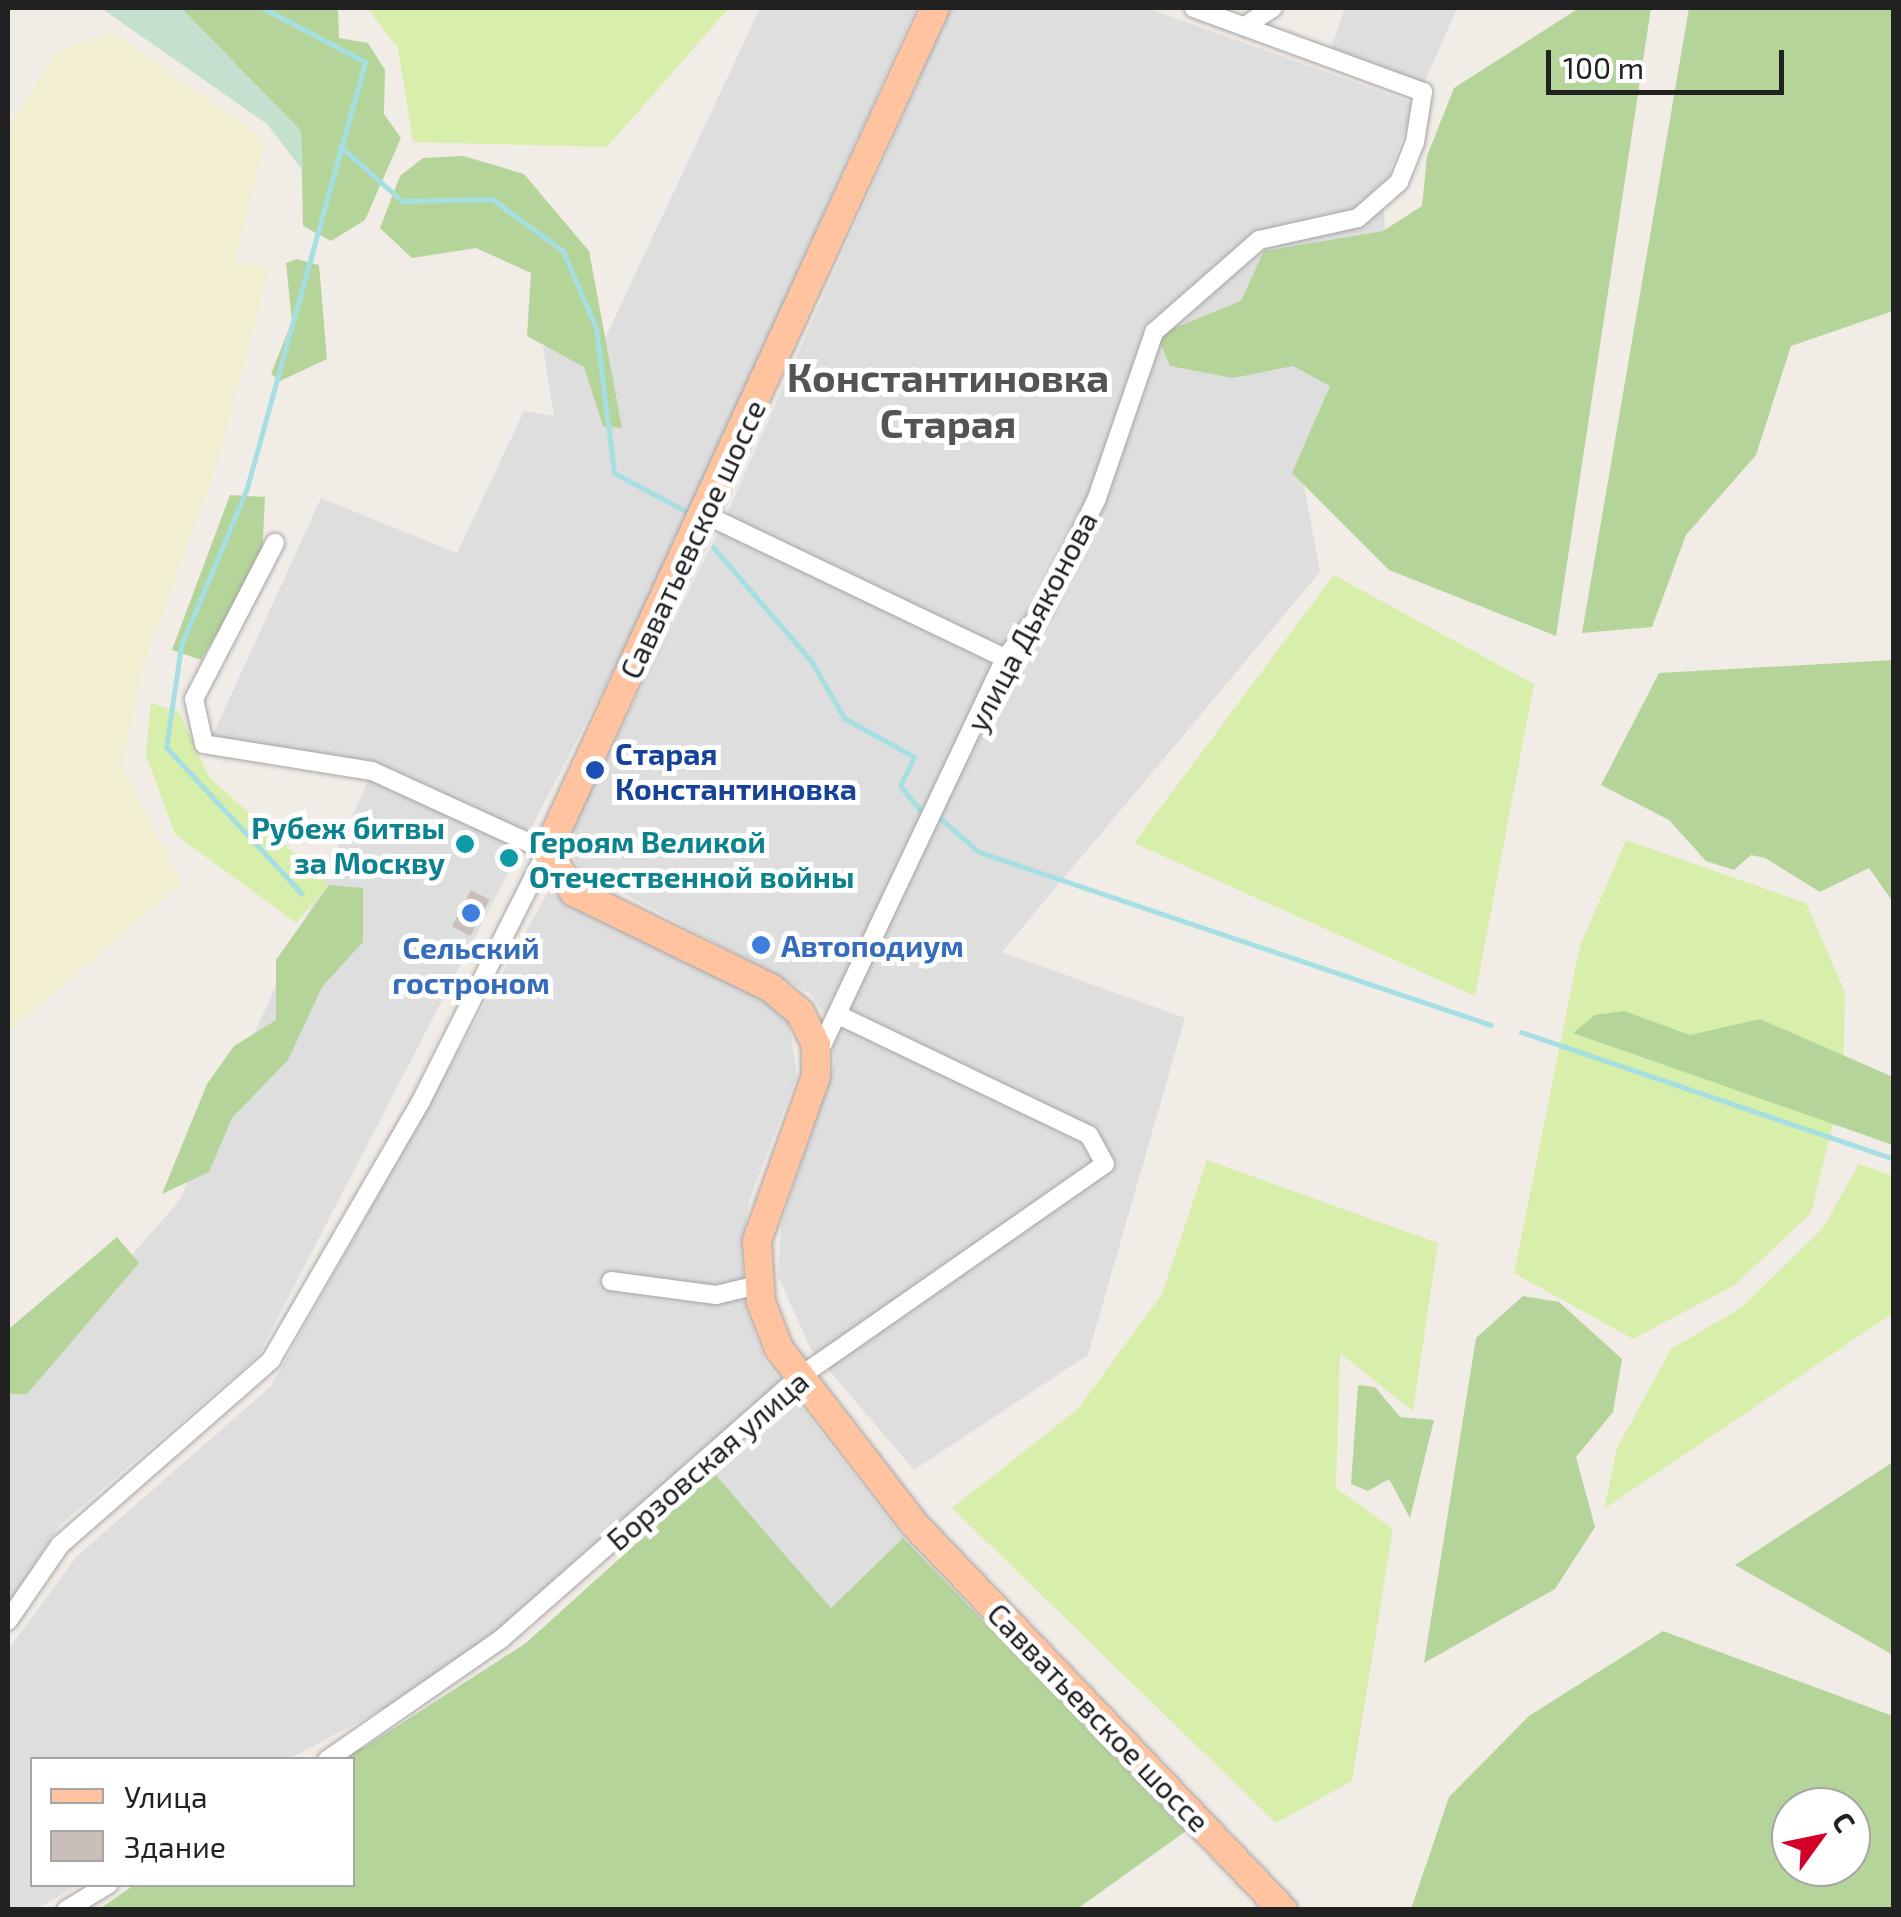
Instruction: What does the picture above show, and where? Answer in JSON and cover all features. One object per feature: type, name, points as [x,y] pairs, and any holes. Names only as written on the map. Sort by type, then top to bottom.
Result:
[{"type":"main road","name":"Савватьевское шоссе","points":[[547,851],[935,8]]},
{"type":"main road","points":[[547,851],[574,892],[779,992],[805,1020],[818,1054]]},
{"type":"main road","name":"улица Дьяконова","points":[[798,1378],[758,1285],[762,1208],[818,1054]]},
{"type":"main road","name":"Савватьевское шоссе","points":[[798,1378],[915,1525],[1282,1910]]},
{"type":"street","points":[[1194,8],[1245,26],[1273,8]]},
{"type":"street","name":"улица Дьяконова","points":[[818,1054],[1005,658],[1042,610],[1097,498],[1154,332],[1259,240],[1328,228],[1385,198],[1415,142],[1423,92],[1245,26]]},
{"type":"street","points":[[704,514],[1005,658]]},
{"type":"street","points":[[8,1621],[60,1545],[272,1360],[420,1101],[547,851],[372,771],[222,751],[204,744],[196,725],[194,699],[274,543]]},
{"type":"street","name":"Борзовская улица","points":[[331,1757],[501,1638],[798,1378],[1097,1171],[1106,1154],[1088,1134],[839,1015]]},
{"type":"street","points":[[611,1280],[716,1295],[758,1285]]},
{"type":"street","points":[[66,1910],[104,1887]]},
{"type":"shaded area","points":[[760,8],[916,8],[654,591],[258,1356],[60,1525],[8,1604],[8,1397],[179,1201],[375,765],[211,739],[321,498],[457,553],[524,411],[554,416],[543,347],[601,347]]},
{"type":"shaded area","points":[[951,8],[1147,8],[1415,104],[1383,190],[1386,250],[1302,474],[1320,572],[1002,952],[1185,1018],[1088,1355],[914,1470],[810,1348],[778,1276],[781,1225],[835,1061],[825,1014],[811,994],[580,870],[565,841],[726,516]]},
{"type":"shaded area","points":[[1345,8],[1457,8],[1424,83],[1331,47]]},
{"type":"shaded area","points":[[113,32],[266,140],[235,261],[270,267],[217,465],[143,667],[122,766],[182,883],[8,1033],[8,129],[56,52]]},
{"type":"shaded area","points":[[548,892],[748,986],[789,1022],[797,1076],[750,1198],[741,1253],[746,1309],[765,1361],[903,1538],[831,1608],[699,1457],[471,1662],[293,1757],[30,1757],[30,1887],[75,1887],[35,1910],[8,1909],[8,1650],[77,1556],[271,1386]]},
{"type":"green space","points":[[101,8],[181,8],[301,131],[303,171],[267,124]]},
{"type":"green space","points":[[181,8],[338,8],[339,38],[368,43],[385,70],[384,114],[401,138],[365,220],[331,241],[303,226],[301,131]]},
{"type":"green space","points":[[367,8],[729,8],[607,147],[413,142],[398,48]]},
{"type":"green space","points":[[1579,8],[1651,8],[1556,636],[1389,570],[1292,473],[1330,386],[1293,366],[1233,378],[1170,366],[1157,335],[1241,301],[1264,251],[1383,231],[1422,206],[1427,156],[1454,88]]},
{"type":"green space","points":[[1689,8],[1893,8],[1893,311],[1791,346],[1756,455],[1686,535],[1652,627],[1582,633]]},
{"type":"green space","points":[[463,156],[524,174],[589,251],[622,428],[603,426],[584,367],[527,336],[531,273],[476,248],[412,258],[380,228],[400,176],[423,158]]},
{"type":"green space","points":[[297,259],[319,265],[327,359],[280,381],[271,374],[292,321],[286,263]]},
{"type":"green space","points":[[230,495],[265,497],[262,559],[201,660],[172,650]]},
{"type":"green space","points":[[1334,575],[1534,684],[1475,996],[1134,843]]},
{"type":"green space","points":[[1893,660],[1893,902],[1869,868],[1820,892],[1765,858],[1751,855],[1734,870],[1706,861],[1669,820],[1601,785],[1659,673]]},
{"type":"green space","points":[[151,703],[179,712],[209,777],[329,885],[296,923],[175,834],[146,755]]},
{"type":"green space","points":[[1626,840],[1806,903],[1845,992],[1843,1084],[1811,1213],[1735,1285],[1633,1339],[1514,1273],[1580,946]]},
{"type":"green space","points":[[329,885],[363,888],[363,942],[322,987],[288,1060],[232,1118],[209,1172],[162,1194],[207,1084],[234,1046],[276,1020],[276,960]]},
{"type":"green space","points":[[1624,1011],[1690,1035],[1760,1019],[1893,1077],[1893,1145],[1573,1033],[1595,1015]]},
{"type":"green space","points":[[1207,1160],[1438,1243],[1413,1411],[1340,1353],[1336,1488],[1393,1529],[1352,1781],[1276,1823],[952,1508],[1078,1409],[1162,1294]]},
{"type":"green space","points":[[1859,1164],[1893,1176],[1893,1313],[1604,1509],[1617,1448],[1671,1349],[1741,1308],[1823,1228]]},
{"type":"green space","points":[[117,1237],[139,1263],[27,1394],[8,1394],[10,1328]]},
{"type":"green space","points":[[1523,1296],[1559,1302],[1622,1359],[1613,1412],[1576,1457],[1595,1527],[1555,1589],[1424,1663],[1476,1338]]},
{"type":"green space","points":[[1358,1385],[1375,1387],[1400,1417],[1434,1420],[1410,1518],[1389,1479],[1368,1491],[1351,1484]]},
{"type":"green space","points":[[1893,1462],[1893,1655],[1735,1565]]},
{"type":"green space","points":[[714,1473],[831,1608],[903,1538],[1186,1831],[1077,1909],[98,1910],[131,1887],[355,1887],[355,1757],[330,1757],[365,1747],[526,1643]]},
{"type":"green space","points":[[1663,1631],[1893,1716],[1893,1909],[1411,1909],[1449,1797],[1529,1716]]},
{"type":"building","name":"Сельский гостроном","points":[[471,890],[490,900],[470,936],[452,926]]},
{"type":"waterway","points":[[263,8],[365,62],[247,488],[181,646],[166,747],[302,894]]},
{"type":"waterway","points":[[340,146],[402,201],[492,199],[563,251],[596,328],[614,473],[691,514]]},
{"type":"waterway","points":[[713,547],[811,661],[844,718],[914,757],[900,786],[921,811]]},
{"type":"waterway","points":[[941,819],[979,852],[1491,1025]]},
{"type":"waterway","points":[[1521,1032],[1894,1159]]},
{"type":"place","name":"Старая Константиновка","points":[[595,770]]},
{"type":"place","name":"Рубеж битвы за Москву","points":[[465,844]]},
{"type":"place","name":"Героям Великой Отечественной войны","points":[[509,858]]},
{"type":"place","name":"Сельский гостроном","points":[[471,913]]},
{"type":"place","name":"Автоподиум","points":[[761,945]]},
{"type":"district","name":"Константиновка Старая","points":[[948,399]]}]
